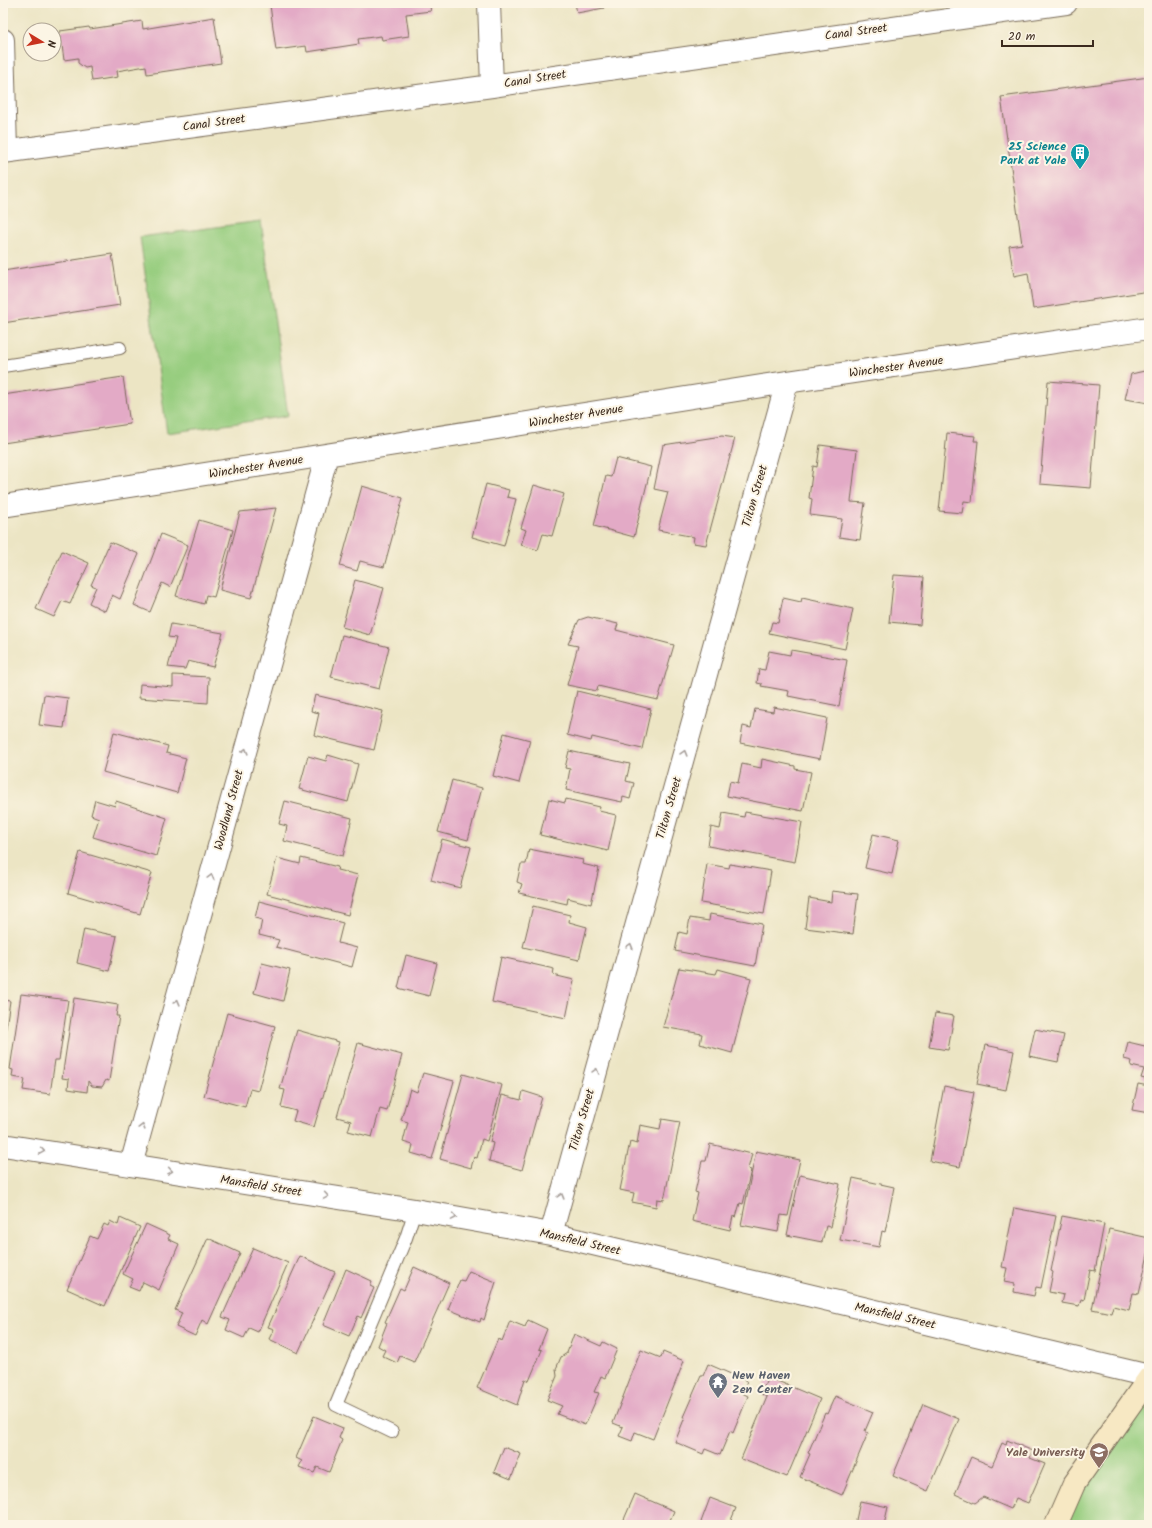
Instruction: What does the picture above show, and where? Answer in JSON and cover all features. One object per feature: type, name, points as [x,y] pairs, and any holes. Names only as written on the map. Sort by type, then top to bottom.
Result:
[{"type":"main road","points":[[1056,1525],[1074,1484],[1149,1377]]},
{"type":"street","points":[[488,3],[492,86]]},
{"type":"street","name":"Canal Street","points":[[5,151],[492,86],[1066,3]]},
{"type":"street","points":[[3,40],[5,151]]},
{"type":"street","name":"Winchester Avenue","points":[[3,506],[787,382],[1149,328]]},
{"type":"street","name":"Tilton Street","points":[[550,1234],[787,382]]},
{"type":"street","name":"Woodland Street","points":[[131,1165],[327,455]]},
{"type":"street","name":"Mansfield Street","points":[[3,1145],[415,1210],[550,1234],[1149,1377]]},
{"type":"lane","points":[[3,366],[120,348]]},
{"type":"lane","points":[[392,1432],[336,1405],[406,1238],[415,1210]]},
{"type":"green space","points":[[261,221],[288,416],[167,433],[140,237]]},
{"type":"green space","points":[[1149,1378],[1149,1525],[1056,1525]]},
{"type":"building","points":[[302,3],[303,6],[327,3],[429,3],[431,11],[406,14],[409,36],[382,40],[381,36],[358,39],[359,44],[307,52],[306,46],[276,50],[270,5]]},
{"type":"building","points":[[575,3],[608,4],[603,5],[604,8],[577,13]]},
{"type":"building","points":[[214,17],[221,63],[147,74],[146,66],[117,71],[118,77],[92,81],[90,67],[85,68],[78,63],[78,58],[64,60],[62,31],[89,27],[90,29],[142,21],[143,29]]},
{"type":"building","name":"25 Science Park at Yale","points":[[1149,77],[1149,291],[1033,309],[1028,273],[1014,276],[1009,246],[1022,244],[1001,97]]},
{"type":"building","points":[[112,254],[120,305],[3,323],[3,271]]},
{"type":"building","points":[[1149,370],[1149,403],[1125,399],[1131,374]]},
{"type":"building","points":[[123,377],[130,424],[3,443],[3,395]]},
{"type":"building","points":[[1048,381],[1099,385],[1091,488],[1040,484]]},
{"type":"building","points":[[947,433],[975,436],[974,441],[978,441],[972,502],[964,501],[962,513],[939,511]]},
{"type":"building","points":[[722,436],[735,438],[706,545],[693,543],[694,537],[658,530],[668,492],[654,489],[663,445]]},
{"type":"building","points":[[820,445],[857,450],[851,502],[865,503],[860,540],[839,537],[842,519],[810,515],[812,499],[809,498],[813,466],[817,467]]},
{"type":"building","points":[[616,458],[651,467],[634,537],[594,526],[606,476],[611,477]]},
{"type":"building","points":[[486,484],[509,490],[507,497],[516,499],[504,546],[472,537]]},
{"type":"building","points":[[534,485],[564,494],[552,536],[543,534],[538,550],[521,545],[526,530],[521,528]]},
{"type":"building","points":[[362,486],[403,498],[384,567],[360,561],[357,571],[340,566]]},
{"type":"building","points":[[276,508],[251,598],[220,590],[240,512]]},
{"type":"building","points":[[199,520],[233,530],[214,597],[206,595],[204,604],[176,596]]},
{"type":"building","points":[[161,534],[188,545],[170,587],[162,583],[150,612],[134,605]]},
{"type":"building","points":[[110,542],[139,554],[120,599],[112,595],[105,611],[89,603],[96,587],[91,585]]},
{"type":"building","points":[[62,551],[89,563],[70,604],[62,601],[54,617],[36,609]]},
{"type":"building","points":[[894,575],[924,577],[920,625],[889,622]]},
{"type":"building","points":[[355,580],[384,588],[370,635],[342,627]]},
{"type":"building","points":[[783,598],[801,602],[802,598],[853,609],[845,649],[769,633],[772,622],[778,623]]},
{"type":"building","points":[[588,617],[618,624],[616,630],[674,645],[658,700],[598,686],[597,691],[567,685],[578,646],[568,644],[579,620]]},
{"type":"building","points":[[171,624],[223,633],[213,667],[188,661],[185,669],[168,667],[176,638],[168,637]]},
{"type":"building","points":[[342,635],[389,647],[379,689],[331,677]]},
{"type":"building","points":[[791,650],[847,660],[839,706],[788,696],[789,691],[761,686],[762,684],[757,683],[759,669],[765,670],[769,651],[790,655]]},
{"type":"building","points":[[173,675],[209,677],[208,703],[139,698],[140,684],[173,687]]},
{"type":"building","points":[[577,691],[651,709],[642,749],[592,737],[591,741],[567,735]]},
{"type":"building","points":[[44,695],[68,698],[64,728],[39,725]]},
{"type":"building","points":[[315,695],[383,711],[374,750],[314,735],[319,713],[311,711]]},
{"type":"building","points":[[774,707],[827,718],[820,759],[740,743],[743,726],[751,728],[755,709],[773,712]]},
{"type":"building","points":[[114,732],[168,746],[166,753],[186,758],[177,793],[103,772]]},
{"type":"building","points":[[504,733],[530,740],[519,783],[493,776]]},
{"type":"building","points":[[569,751],[630,764],[626,781],[634,783],[630,799],[623,797],[622,802],[566,790],[570,769],[565,768]]},
{"type":"building","points":[[328,755],[358,764],[348,802],[299,789],[308,756],[326,761]]},
{"type":"building","points":[[762,759],[795,766],[795,769],[811,772],[803,811],[727,796],[730,781],[738,783],[742,764],[761,768]]},
{"type":"building","points":[[452,780],[482,788],[468,840],[438,832]]},
{"type":"building","points":[[549,799],[565,803],[566,799],[600,807],[599,811],[616,815],[608,851],[540,835]]},
{"type":"building","points":[[95,800],[115,806],[116,801],[167,818],[156,856],[93,837],[99,818],[91,815]]},
{"type":"building","points":[[285,801],[352,818],[343,856],[284,841],[287,826],[279,824]]},
{"type":"building","points":[[745,812],[802,822],[795,862],[708,846],[711,827],[720,829],[723,813],[744,817]]},
{"type":"building","points":[[873,834],[899,840],[892,874],[865,868]]},
{"type":"building","points":[[442,839],[471,847],[460,888],[431,880]]},
{"type":"building","points":[[529,849],[583,860],[582,864],[599,868],[591,904],[568,898],[567,904],[519,893],[522,884],[517,882],[521,864],[526,864]]},
{"type":"building","points":[[80,852],[152,873],[140,914],[68,893]]},
{"type":"building","points":[[277,858],[300,864],[301,858],[338,867],[337,870],[358,875],[348,915],[267,894]]},
{"type":"building","points":[[707,864],[729,868],[730,864],[771,871],[764,914],[701,903]]},
{"type":"building","points":[[832,891],[858,894],[853,934],[805,928],[809,898],[831,902]]},
{"type":"building","points":[[259,901],[343,923],[338,943],[357,948],[352,967],[276,947],[279,940],[259,935],[262,920],[255,918]]},
{"type":"building","points":[[533,906],[570,915],[569,922],[587,927],[579,960],[523,947]]},
{"type":"building","points":[[710,914],[762,924],[755,966],[675,951],[679,932],[687,934],[690,918],[709,921]]},
{"type":"building","points":[[84,929],[117,936],[109,971],[77,963]]},
{"type":"building","points":[[406,955],[437,963],[429,996],[398,988]]},
{"type":"building","points":[[501,957],[554,969],[553,975],[574,980],[566,1018],[492,1002]]},
{"type":"building","points":[[262,963],[290,970],[283,1001],[254,993]]},
{"type":"building","points":[[679,968],[716,974],[718,969],[751,978],[732,1053],[700,1044],[702,1034],[663,1027]]},
{"type":"building","points":[[21,994],[68,1000],[59,1060],[55,1060],[50,1094],[23,1090],[25,1079],[12,1077],[13,1070],[10,1069]]},
{"type":"building","points":[[74,998],[118,1005],[116,1016],[119,1016],[109,1081],[106,1080],[102,1087],[92,1086],[88,1081],[87,1092],[68,1089],[69,1079],[62,1078]]},
{"type":"building","points":[[3,1000],[10,1001],[4,1040],[3,1040]]},
{"type":"building","points":[[227,1013],[275,1026],[258,1091],[250,1089],[245,1107],[204,1096]]},
{"type":"building","points":[[935,1013],[954,1016],[948,1050],[929,1047]]},
{"type":"building","points":[[1035,1029],[1064,1035],[1058,1062],[1029,1056]]},
{"type":"building","points":[[297,1030],[339,1042],[314,1127],[293,1121],[296,1111],[281,1107],[285,1090],[280,1089]]},
{"type":"building","points":[[1128,1042],[1149,1047],[1149,1080],[1141,1078],[1144,1069],[1131,1066],[1132,1061],[1124,1059]]},
{"type":"building","points":[[358,1043],[402,1055],[387,1111],[380,1109],[372,1137],[348,1131],[351,1121],[337,1117]]},
{"type":"building","points":[[985,1045],[1014,1051],[1006,1090],[977,1084]]},
{"type":"building","points":[[423,1073],[454,1081],[432,1159],[411,1153],[413,1145],[403,1142],[408,1122],[401,1120],[410,1089],[417,1092]]},
{"type":"building","points":[[463,1074],[502,1085],[487,1141],[482,1139],[477,1158],[474,1157],[471,1168],[440,1159]]},
{"type":"building","points":[[1138,1084],[1149,1086],[1149,1113],[1132,1110]]},
{"type":"building","points":[[944,1086],[974,1092],[960,1167],[930,1161]]},
{"type":"building","points":[[523,1091],[542,1097],[522,1170],[489,1161],[493,1143],[490,1142],[502,1095],[521,1100]]},
{"type":"building","points":[[662,1119],[680,1122],[664,1200],[657,1199],[656,1207],[632,1202],[634,1193],[620,1190],[630,1142],[637,1144],[640,1125],[660,1129]]},
{"type":"building","points":[[710,1144],[752,1154],[748,1169],[751,1170],[743,1204],[740,1203],[736,1217],[733,1216],[730,1230],[692,1221],[698,1193],[695,1192],[702,1161],[706,1161]]},
{"type":"building","points":[[756,1151],[800,1160],[788,1216],[781,1215],[778,1232],[741,1225]]},
{"type":"building","points":[[800,1175],[840,1184],[831,1227],[826,1226],[822,1242],[787,1235]]},
{"type":"building","points":[[853,1178],[894,1187],[885,1232],[882,1231],[879,1247],[840,1240]]},
{"type":"building","points":[[1014,1208],[1056,1216],[1041,1288],[1036,1287],[1034,1296],[1014,1292],[1015,1284],[1004,1282],[1007,1268],[1002,1267]]},
{"type":"building","points":[[1062,1216],[1104,1224],[1095,1271],[1090,1270],[1084,1300],[1081,1299],[1079,1306],[1062,1303],[1064,1295],[1049,1292],[1053,1272],[1051,1271]]},
{"type":"building","points":[[120,1218],[140,1227],[105,1306],[67,1289],[90,1236],[97,1239],[104,1224],[108,1226],[110,1221],[118,1225]]},
{"type":"building","points":[[146,1224],[170,1235],[168,1239],[179,1244],[159,1290],[143,1282],[139,1291],[129,1287],[133,1279],[123,1274]]},
{"type":"building","points":[[1109,1229],[1149,1238],[1149,1250],[1139,1294],[1133,1293],[1129,1310],[1113,1306],[1111,1313],[1092,1309]]},
{"type":"building","points":[[208,1238],[240,1253],[208,1324],[202,1320],[195,1336],[176,1327],[182,1313],[175,1310]]},
{"type":"building","points":[[253,1248],[288,1263],[258,1332],[249,1328],[244,1338],[226,1330],[230,1320],[222,1317]]},
{"type":"building","points":[[300,1256],[335,1272],[298,1353],[269,1339],[274,1329],[268,1327]]},
{"type":"building","points":[[414,1267],[449,1283],[414,1362],[400,1356],[397,1363],[382,1356],[385,1350],[378,1346],[387,1323],[385,1322],[400,1288],[404,1290]]},
{"type":"building","points":[[346,1269],[372,1281],[370,1286],[374,1288],[361,1318],[358,1316],[349,1336],[323,1325]]},
{"type":"building","points":[[469,1271],[496,1282],[484,1320],[481,1318],[480,1322],[448,1309],[460,1280],[464,1281]]},
{"type":"building","points":[[528,1320],[547,1329],[539,1349],[542,1350],[529,1381],[525,1379],[517,1405],[477,1388],[498,1339],[502,1341],[510,1321],[525,1327]]},
{"type":"building","points":[[574,1334],[601,1346],[603,1342],[617,1349],[605,1378],[601,1376],[594,1392],[599,1393],[585,1425],[557,1414],[562,1406],[547,1400],[557,1376],[556,1369],[561,1357],[567,1353]]},
{"type":"building","points":[[641,1350],[661,1358],[663,1352],[684,1361],[653,1439],[635,1432],[632,1441],[619,1436],[623,1427],[613,1423]]},
{"type":"building","points":[[708,1364],[747,1381],[742,1393],[748,1396],[733,1433],[730,1431],[720,1455],[705,1449],[703,1454],[675,1442],[685,1417],[683,1417],[701,1376],[703,1376]]},
{"type":"building","points":[[768,1377],[820,1399],[787,1477],[741,1459],[767,1397],[761,1394]]},
{"type":"building","points":[[835,1396],[873,1412],[865,1431],[868,1433],[842,1495],[800,1477],[810,1454],[808,1453],[825,1413],[827,1414]]},
{"type":"building","points":[[923,1404],[959,1419],[928,1491],[893,1476]]},
{"type":"building","points":[[314,1416],[343,1428],[339,1438],[342,1440],[329,1472],[317,1467],[314,1473],[299,1467],[302,1461],[296,1458]]},
{"type":"building","points":[[1007,1440],[1033,1451],[1030,1458],[1045,1464],[1028,1503],[1016,1498],[1011,1509],[983,1497],[975,1503],[955,1494],[971,1457],[992,1466],[1002,1443],[1006,1445]]},
{"type":"building","points":[[504,1447],[521,1454],[511,1479],[494,1472]]},
{"type":"building","points":[[635,1494],[674,1511],[668,1525],[622,1524]]},
{"type":"building","points":[[710,1498],[736,1508],[729,1525],[708,1525],[701,1522]]},
{"type":"building","points":[[860,1501],[888,1507],[884,1525],[855,1525]]},
{"type":"place","name":"25 Science Park at Yale","points":[[1080,170]]},
{"type":"place","name":"New Haven Zen Center","points":[[718,1399]]},
{"type":"place","name":"Yale University","points":[[1099,1469]]}]
